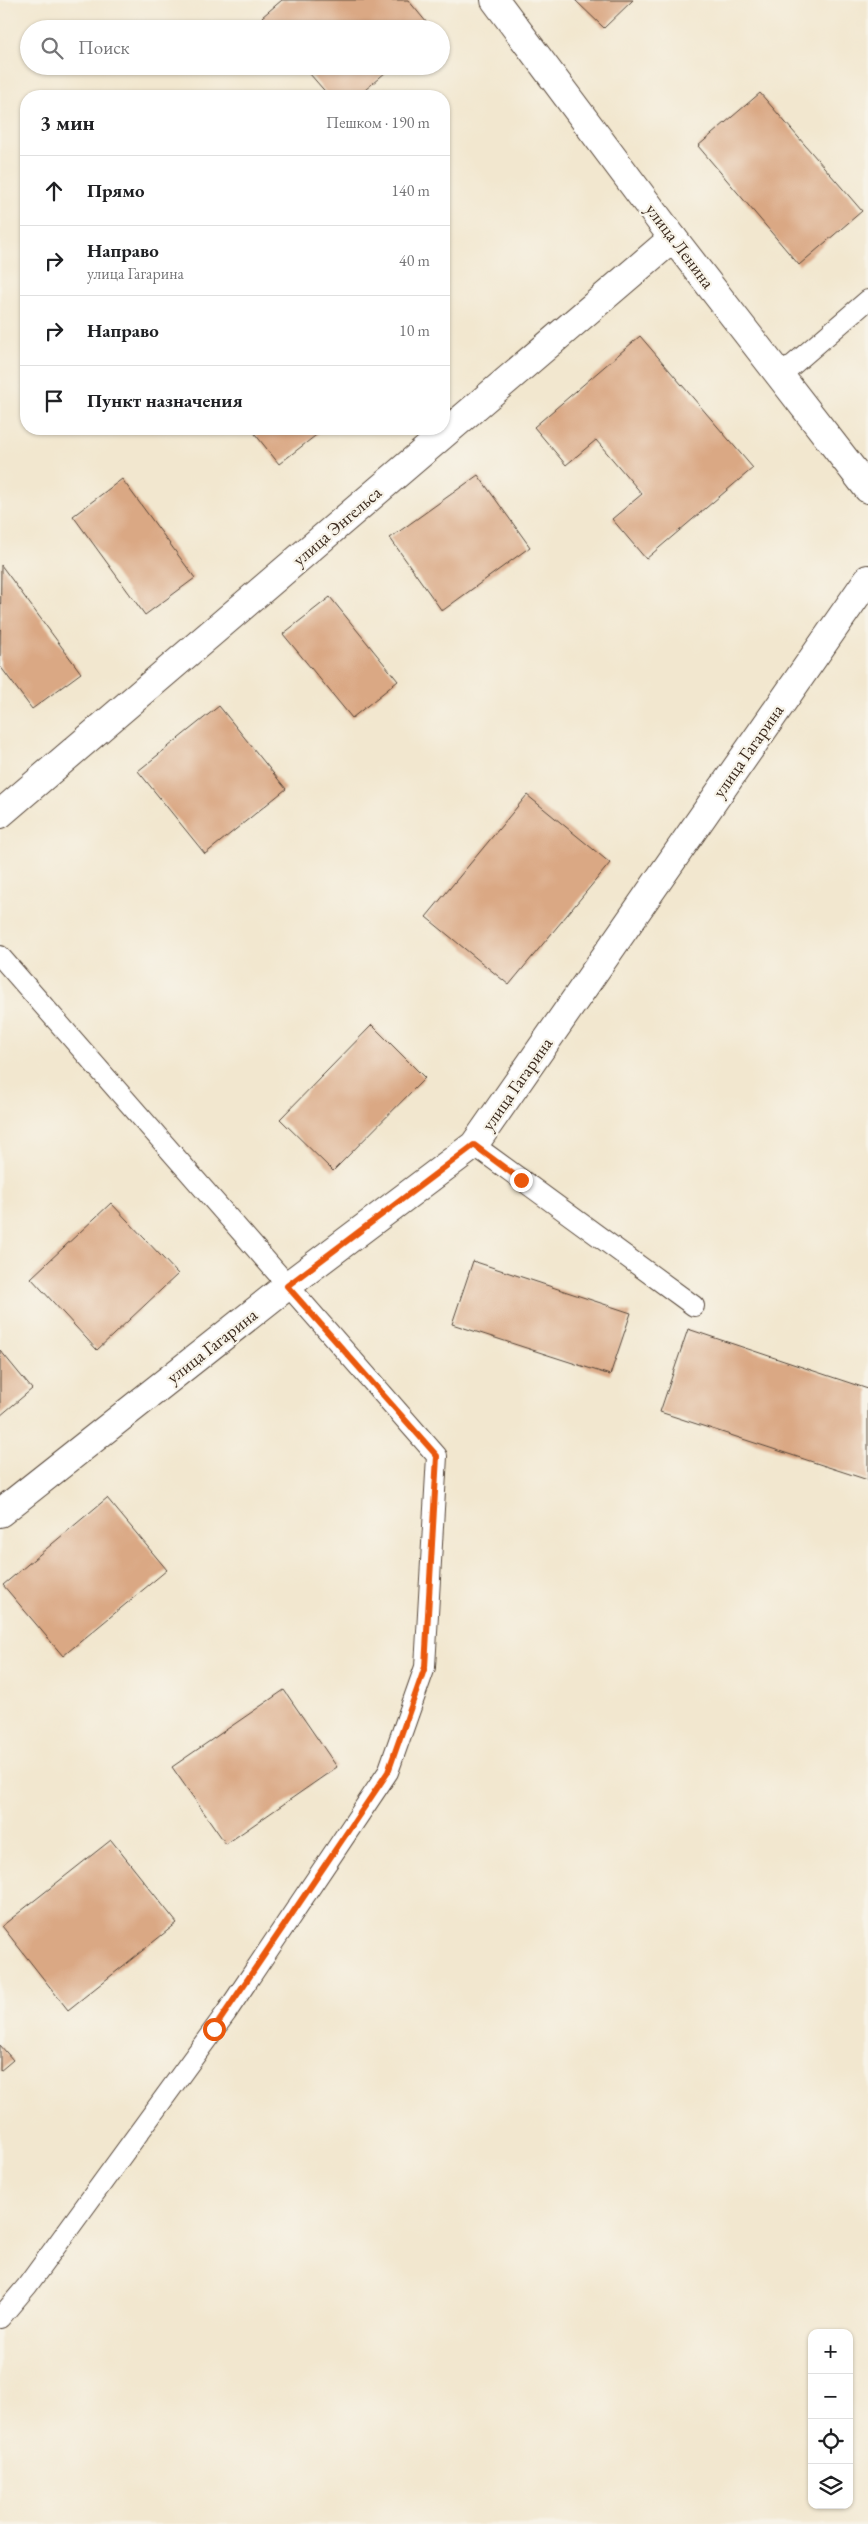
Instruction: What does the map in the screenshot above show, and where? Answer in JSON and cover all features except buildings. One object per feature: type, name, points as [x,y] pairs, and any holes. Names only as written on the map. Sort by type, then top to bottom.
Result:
[{"type":"street","name":"улица Ленина","points":[[495,0],[673,238],[868,488]]},
{"type":"street","name":"улица Энгельса","points":[[450,429],[673,238]]},
{"type":"street","name":"улица Энгельса","points":[[0,814],[443,435]]},
{"type":"street","name":"улица Гагарина","points":[[0,1513],[287,1286],[474,1145],[868,579]]},
{"type":"lane","points":[[780,376],[868,300]]},
{"type":"lane","points":[[0,956],[437,1456],[425,1667],[388,1772],[226,2013],[27,2286],[0,2318]]},
{"type":"lane","points":[[474,1145],[694,1306]]},
{"type":"route","points":[[214,2029],[388,1772],[425,1667],[437,1456],[287,1286],[474,1145],[521,1180]]}]
